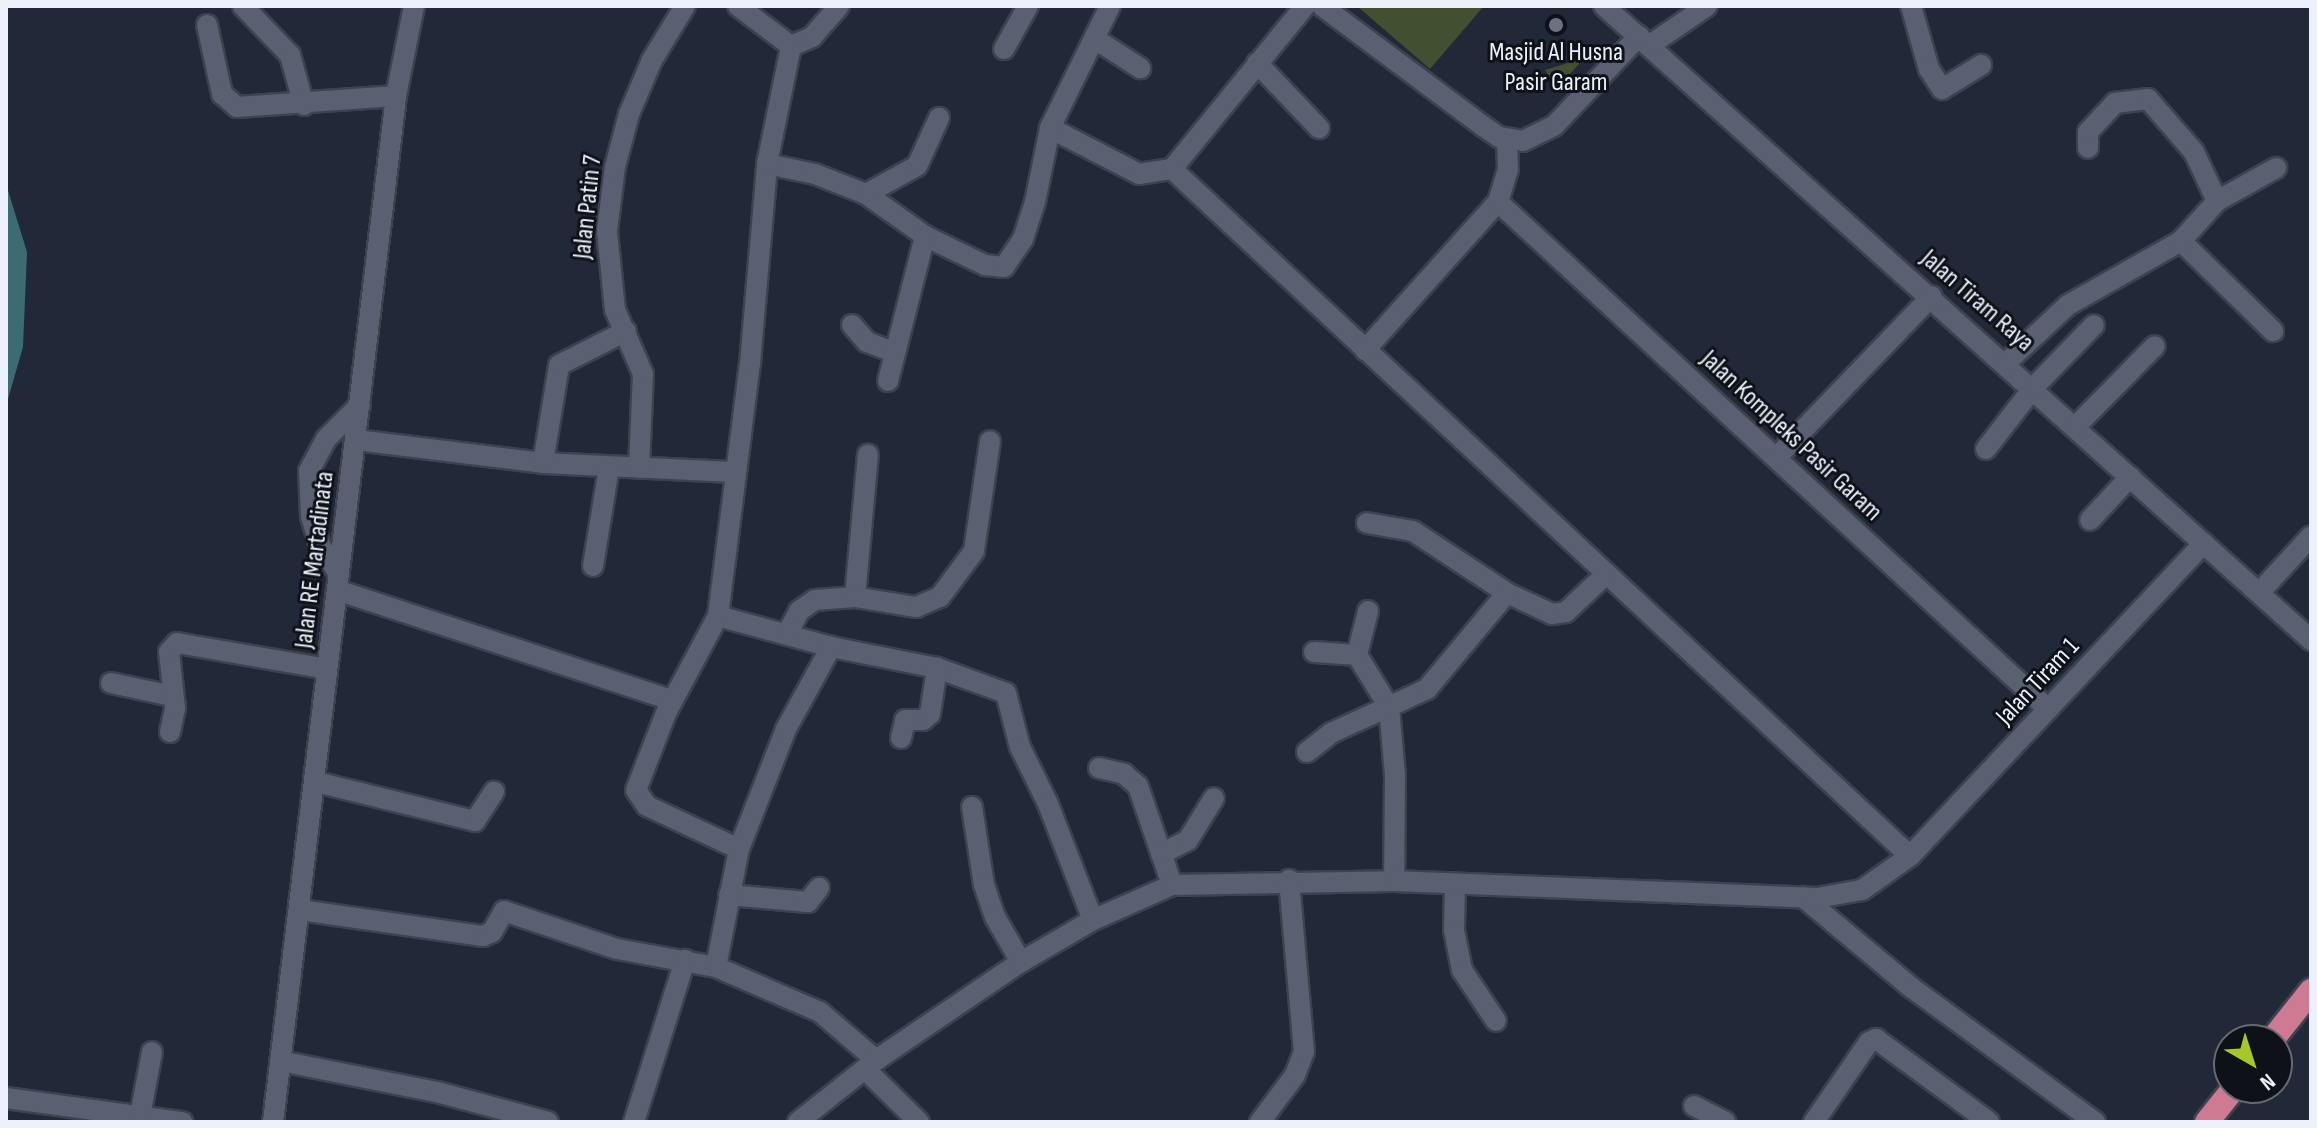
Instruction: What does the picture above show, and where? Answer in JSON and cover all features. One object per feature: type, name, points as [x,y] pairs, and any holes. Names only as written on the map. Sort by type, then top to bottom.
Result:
[{"type":"highway","points":[[2285,1024],[2311,991]]},
{"type":"highway","points":[[2207,1122],[2221,1104]]},
{"type":"street","points":[[243,6],[290,55],[304,105]]},
{"type":"street","name":"Jalan RE Martadinata","points":[[273,1122],[396,96],[414,6]]},
{"type":"street","name":"Jalan Patin 7","points":[[639,468],[643,374],[608,282],[607,231],[615,167],[652,60],[685,6]]},
{"type":"street","points":[[738,6],[791,46]]},
{"type":"street","points":[[791,46],[812,37],[839,6]]},
{"type":"street","points":[[1004,49],[1028,6]]},
{"type":"street","points":[[767,164],[815,174],[866,194],[925,236],[995,268],[1013,259],[1035,202],[1050,128],[1110,6]]},
{"type":"street","points":[[1050,128],[1139,174],[1172,169],[1305,6]]},
{"type":"street","points":[[1322,6],[1507,139],[1539,137]]},
{"type":"street","name":"Jalan Tiram Raya","points":[[1604,6],[2007,362],[2311,640]]},
{"type":"street","points":[[1508,170],[1539,137],[1645,41],[1707,6]]},
{"type":"street","points":[[1911,6],[1929,69],[1942,89],[1981,65]]},
{"type":"street","points":[[207,25],[228,102],[237,107],[304,105],[396,96]]},
{"type":"street","points":[[1095,39],[1140,68]]},
{"type":"street","points":[[739,849],[637,797],[672,700],[718,616],[733,472],[750,364],[767,164],[791,46]]},
{"type":"street","points":[[1257,63],[1319,128]]},
{"type":"street","points":[[2088,148],[2088,132],[2115,103],[2148,99],[2194,152],[2217,201]]},
{"type":"street","points":[[866,194],[917,166],[939,118]]},
{"type":"street","points":[[1365,350],[1498,202],[1508,170],[1507,139]]},
{"type":"street","points":[[2007,362],[2068,305],[2181,241],[2217,201],[2276,168]]},
{"type":"street","points":[[1172,169],[1604,576],[1910,856]]},
{"type":"street","name":"Jalan Kompleks Pasir Garam","points":[[1498,202],[2048,709]]},
{"type":"street","points":[[888,381],[925,236]]},
{"type":"street","points":[[2181,241],[2273,331]]},
{"type":"street","points":[[1777,457],[1932,296]]},
{"type":"street","points":[[852,325],[867,342],[893,352]]},
{"type":"street","points":[[1986,449],[2034,387],[2094,325]]},
{"type":"street","points":[[543,463],[559,365],[626,331]]},
{"type":"street","points":[[2076,426],[2155,346]]},
{"type":"street","points":[[360,405],[319,447],[309,471],[311,516],[320,546],[338,582],[672,700]]},
{"type":"street","points":[[356,440],[543,463],[733,472]]},
{"type":"street","points":[[787,634],[806,604],[855,597],[916,607],[940,597],[974,551],[990,441]]},
{"type":"street","points":[[855,597],[868,455]]},
{"type":"street","points":[[593,566],[609,467]]},
{"type":"street","points":[[2090,520],[2130,477]]},
{"type":"street","points":[[1367,523],[1413,531],[1507,593],[1561,615],[1604,576]]},
{"type":"street","points":[[2259,593],[2311,536]]},
{"type":"street","name":"Jalan Tiram 1","points":[[1172,885],[1289,880],[1394,881],[1803,897],[1862,890],[1910,856],[2204,543]]},
{"type":"street","points":[[1307,752],[1331,733],[1427,689],[1507,593]]},
{"type":"street","points":[[1368,611],[1357,655],[1389,707],[1395,776],[1394,881]]},
{"type":"street","points":[[718,616],[831,647],[937,668],[999,687],[1010,699],[1020,747],[1048,804],[1093,920]]},
{"type":"street","points":[[170,732],[172,696],[169,652],[177,643],[327,669]]},
{"type":"street","points":[[716,967],[739,849],[786,729],[831,647]]},
{"type":"street","points":[[1314,652],[1357,655]]},
{"type":"street","points":[[901,738],[905,720],[923,720],[930,714],[937,668]]},
{"type":"street","points":[[111,683],[172,696]]},
{"type":"street","points":[[798,1122],[871,1065],[1021,962],[1093,920],[1172,885],[1138,786],[1124,774],[1099,768]]},
{"type":"street","points":[[316,782],[475,821],[494,792]]},
{"type":"street","points":[[1161,854],[1188,840],[1214,798]]},
{"type":"street","points":[[972,807],[984,885],[995,917],[1021,962]]},
{"type":"street","points":[[1260,1122],[1295,1075],[1304,1052],[1289,880]]},
{"type":"street","points":[[1455,885],[1454,930],[1462,970],[1477,999],[1496,1021]]},
{"type":"street","points":[[729,895],[808,902],[819,888]]},
{"type":"street","points":[[1803,897],[1912,988],[2095,1122]]},
{"type":"street","points":[[300,910],[483,936],[492,932],[504,911],[617,949],[716,967],[820,1012],[871,1065],[919,1122]]},
{"type":"street","points":[[634,1122],[685,960]]},
{"type":"street","points":[[1814,1122],[1869,1042],[1876,1039],[1960,1114],[1989,1122]]},
{"type":"street","points":[[140,1116],[152,1052]]},
{"type":"street","points":[[280,1061],[437,1092],[548,1122]]},
{"type":"street","points":[[6,1098],[182,1122]]},
{"type":"street","points":[[1694,1106],[1725,1122]]},
{"type":"shaded area","points":[[1357,6],[1484,6],[1430,69]]},
{"type":"shaded area","points":[[1584,58],[1557,89],[1545,70]]},
{"type":"shaded area","points":[[6,184],[27,252],[23,347],[6,406]]},
{"type":"place","name":"Masjid Al Husna Pasir Garam","points":[[1556,25]]}]
